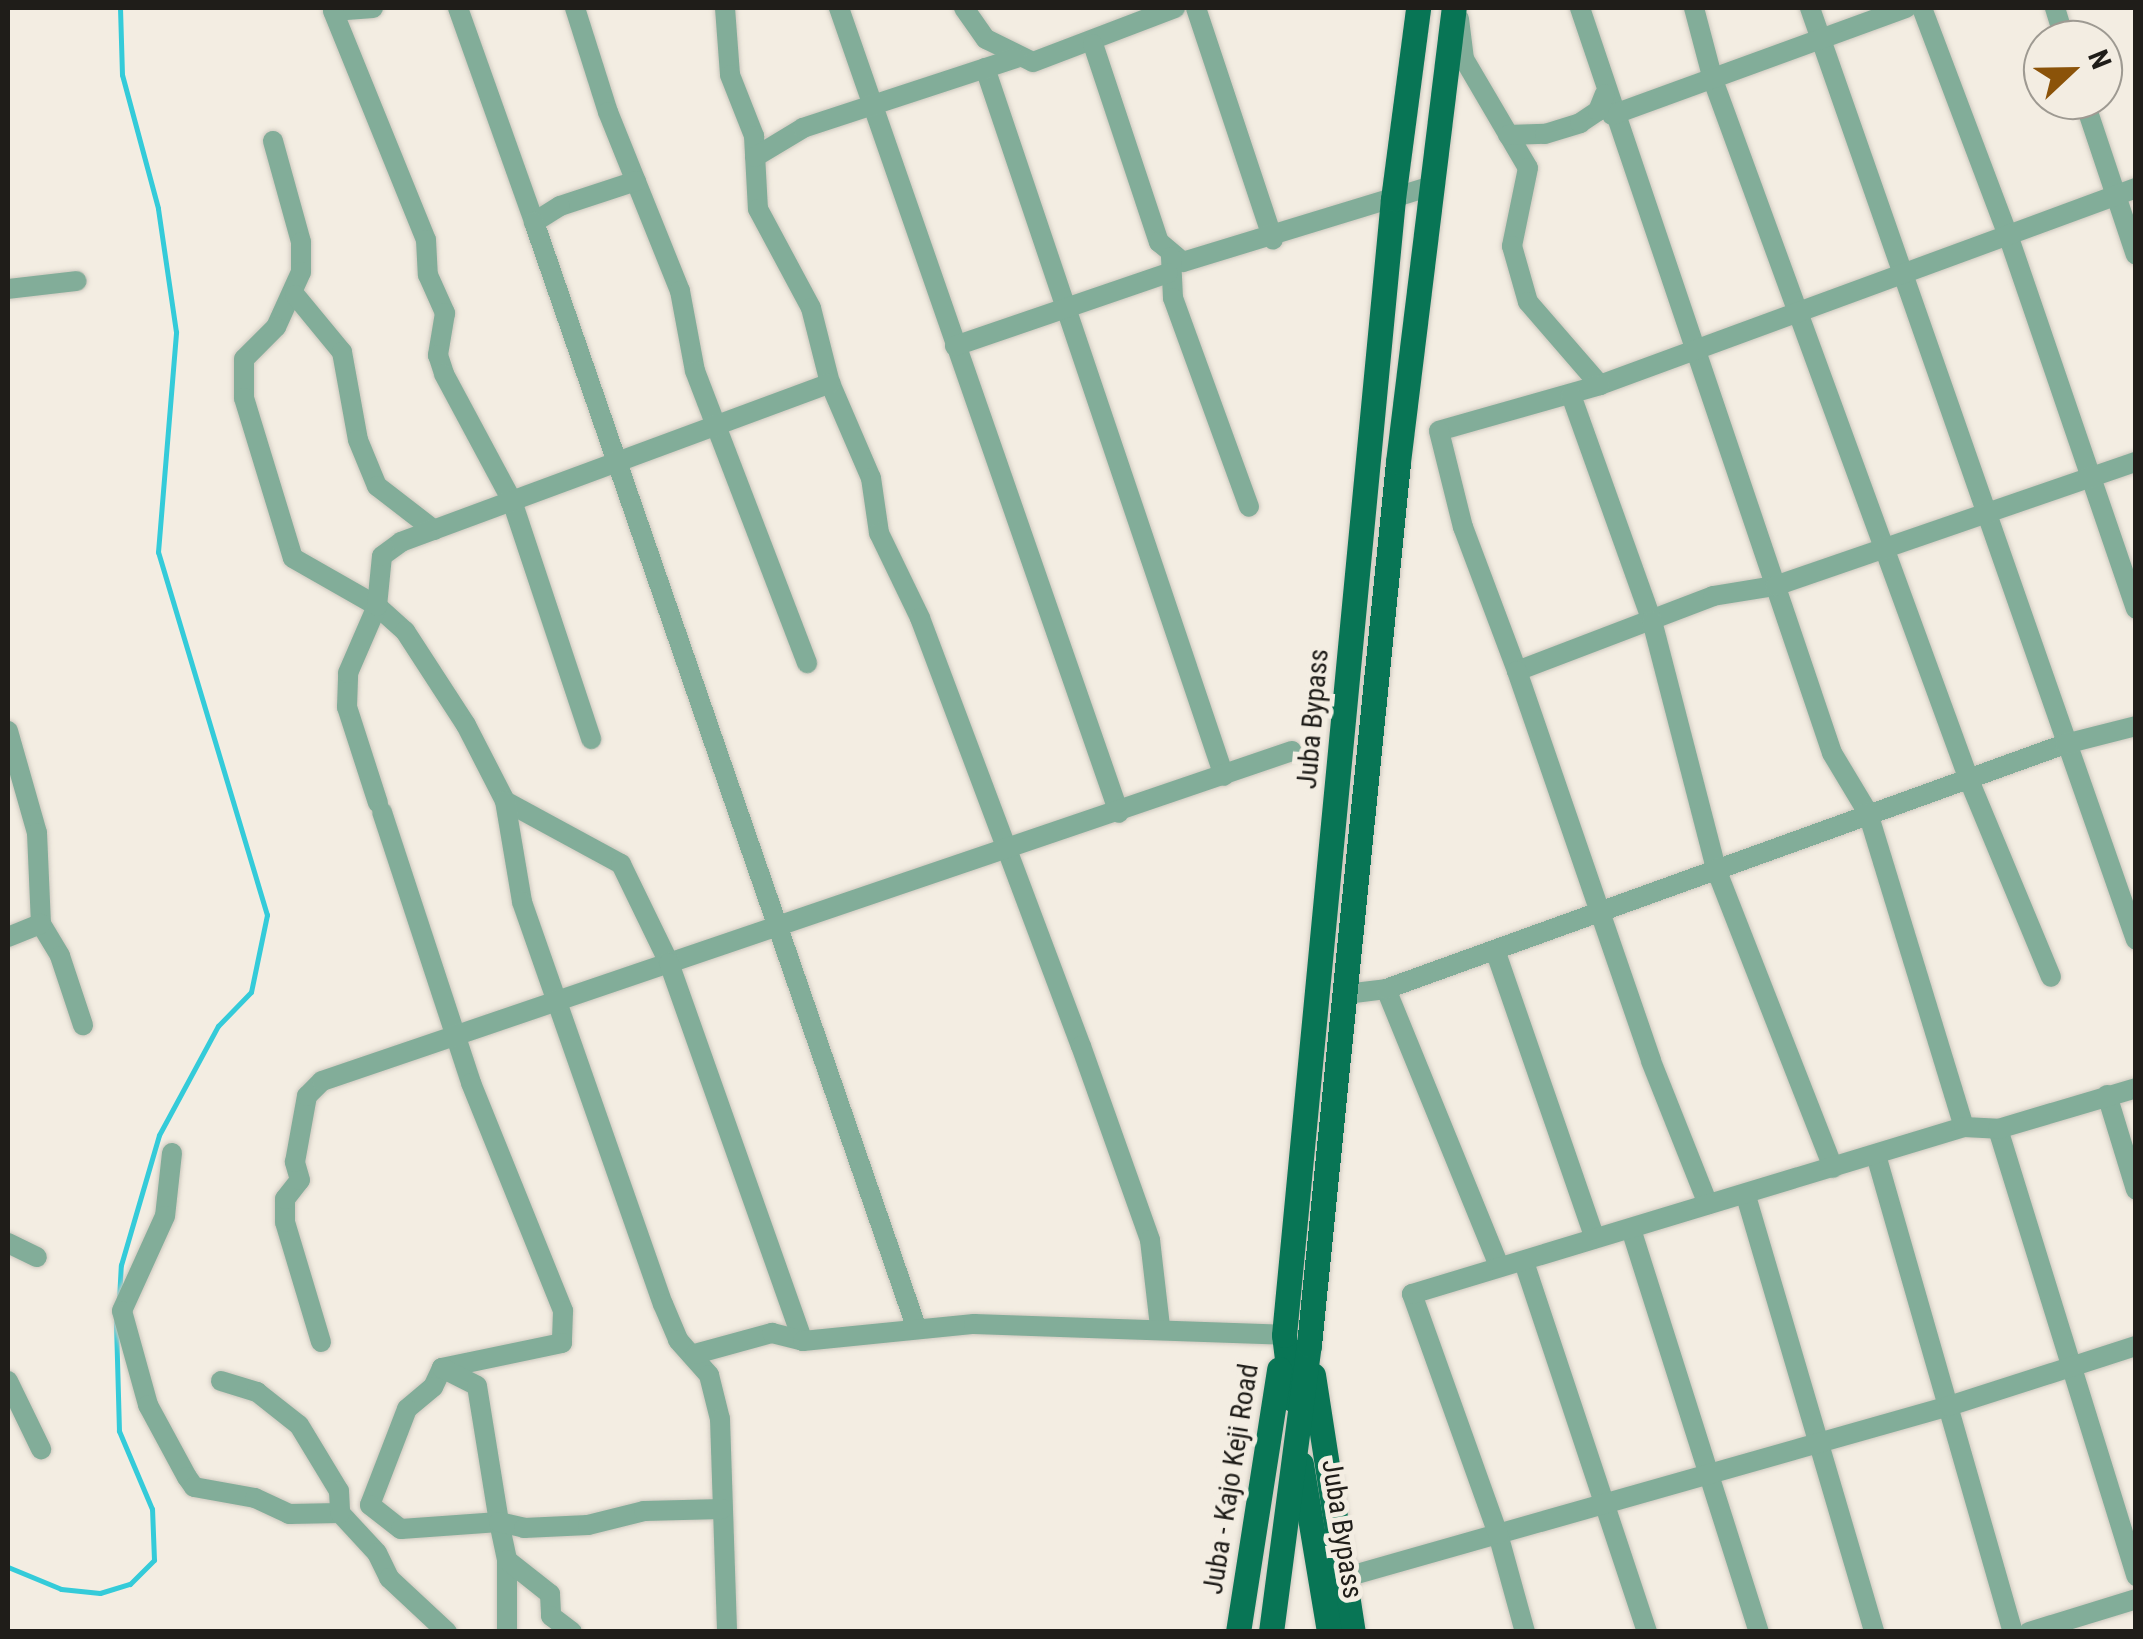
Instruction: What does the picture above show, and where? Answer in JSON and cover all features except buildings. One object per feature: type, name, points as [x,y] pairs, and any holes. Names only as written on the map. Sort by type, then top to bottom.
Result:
[{"type":"main road","name":"Juba Bypass","points":[[1353,1632],[1331,1581],[1296,1436],[1284,1335],[1393,199],[1418,8]]},
{"type":"main road","name":"Juba Bypass","points":[[1296,1436],[1309,1345],[1428,187],[1456,8]]},
{"type":"main road","name":"Juba - Kajo Keji Road","points":[[1238,1632],[1284,1335]]},
{"type":"main road","name":"Juba Bypass","points":[[1309,1345],[1331,1581],[1329,1632]]},
{"type":"main road","name":"Juba - Kajo Keji Road","points":[[1271,1632],[1296,1436]]},
{"type":"street","points":[[373,8],[333,11],[426,240],[428,275],[444,314],[438,355],[444,374],[512,501],[591,739]]},
{"type":"street","points":[[458,8],[918,1330]]},
{"type":"street","points":[[575,8],[680,291],[695,371],[807,663]]},
{"type":"street","points":[[724,8],[730,75],[755,157],[758,209],[811,308],[830,383],[871,478],[879,532],[920,618],[1150,1240],[1160,1327]]},
{"type":"street","points":[[838,8],[1118,813]]},
{"type":"street","points":[[964,8],[986,38],[1016,58],[1033,62],[1093,44],[1175,8]]},
{"type":"street","points":[[1196,8],[1272,240]]},
{"type":"street","points":[[1456,8],[1464,60],[1522,154],[1528,182],[1512,246],[1514,267],[1528,302],[1600,385]]},
{"type":"street","points":[[1580,8],[1612,115],[1836,762],[1868,813],[1964,1127]]},
{"type":"street","points":[[1694,8],[1713,80],[1969,780],[2051,977]]},
{"type":"street","points":[[1810,8],[1898,272],[2136,940]]},
{"type":"street","points":[[1612,115],[1822,44],[1906,8]]},
{"type":"street","points":[[1922,8],[2008,235],[2136,609]]},
{"type":"street","points":[[1093,44],[1249,507]]},
{"type":"street","points":[[755,157],[784,135],[1016,58]]},
{"type":"street","points":[[985,68],[1224,776]]},
{"type":"street","points":[[1508,135],[1545,134],[1580,123],[1598,112],[1605,94]]},
{"type":"street","points":[[2093,120],[2126,191],[2136,256]]},
{"type":"street","points":[[273,141],[301,242],[295,294],[244,359],[244,398],[293,558],[376,606],[419,649],[505,801],[522,902],[663,1304],[678,1340],[695,1354],[708,1375],[720,1419],[727,1632]]},
{"type":"street","points":[[534,222],[560,206],[636,181]]},
{"type":"street","points":[[955,346],[1066,308],[1169,265],[1272,240],[1428,187]]},
{"type":"street","points":[[1708,1204],[1651,1060],[1603,906],[1463,527],[1439,431],[1572,395],[1691,347],[2126,191]]},
{"type":"street","points":[[8,289],[77,281]]},
{"type":"street","points":[[295,294],[342,352],[358,440],[377,486],[392,502],[434,530]]},
{"type":"street","points":[[390,549],[830,383]]},
{"type":"street","points":[[1572,395],[1652,621],[1716,869],[1833,1168]]},
{"type":"street","points":[[1517,671],[1747,586],[1775,586],[2136,462]]},
{"type":"street","points":[[392,502],[390,549],[378,567],[376,606],[352,651],[348,707],[456,1037],[563,1311],[562,1342],[442,1368]]},
{"type":"street","points":[[1346,994],[1386,989],[1603,906],[1868,813],[2065,744],[2136,726]]},
{"type":"street","points":[[8,732],[37,833],[41,924],[60,956],[83,1025]]},
{"type":"street","points":[[321,1342],[285,1222],[284,1198],[300,1180],[295,1162],[307,1096],[322,1080],[1008,853],[1292,751]]},
{"type":"street","points":[[505,801],[621,864],[669,964],[803,1342]]},
{"type":"street","points":[[8,937],[41,924]]},
{"type":"street","points":[[1495,950],[1594,1238]]},
{"type":"street","points":[[1386,989],[1498,1263]]},
{"type":"street","points":[[1525,1632],[1498,1534],[1412,1294],[1498,1263],[1524,1262],[1964,1127],[1998,1129],[2136,1088]]},
{"type":"street","points":[[2107,1095],[2136,1190]]},
{"type":"street","points":[[1998,1129],[2136,1576]]},
{"type":"street","points":[[172,1153],[165,1216],[122,1312],[148,1405],[194,1487],[256,1498],[289,1514],[340,1512]]},
{"type":"street","points":[[1876,1155],[2013,1632]]},
{"type":"street","points":[[1746,1196],[1874,1632]]},
{"type":"street","points":[[1631,1229],[1760,1632]]},
{"type":"street","points":[[8,1244],[37,1257]]},
{"type":"street","points":[[1524,1262],[1608,1499],[1647,1632]]},
{"type":"street","points":[[695,1354],[772,1333],[803,1342],[918,1330],[1160,1327],[1284,1335]]},
{"type":"street","points":[[1331,1581],[1708,1470],[1949,1406],[2071,1363],[2136,1346]]},
{"type":"street","points":[[370,1505],[407,1408],[433,1387],[442,1368]]},
{"type":"street","points":[[442,1368],[477,1386],[507,1560],[506,1632]]},
{"type":"street","points":[[221,1380],[258,1392],[299,1425],[338,1491],[340,1512],[377,1553],[389,1578],[447,1632]]},
{"type":"street","points":[[8,1381],[41,1449]]},
{"type":"street","points":[[338,1491],[370,1505],[401,1529],[498,1522],[524,1528],[588,1526],[644,1511],[722,1508]]},
{"type":"street","points":[[507,1560],[550,1594],[551,1616],[572,1632]]},
{"type":"street","points":[[2029,1632],[2136,1599]]},
{"type":"waterway","points":[[119,1300],[121,1265],[159,1135],[218,1026],[251,992],[267,915],[158,552],[176,332],[158,208],[122,75],[120,8]]},
{"type":"waterway","points":[[8,1567],[61,1589],[100,1593],[130,1584],[154,1560],[152,1509],[119,1431],[116,1321]]}]
